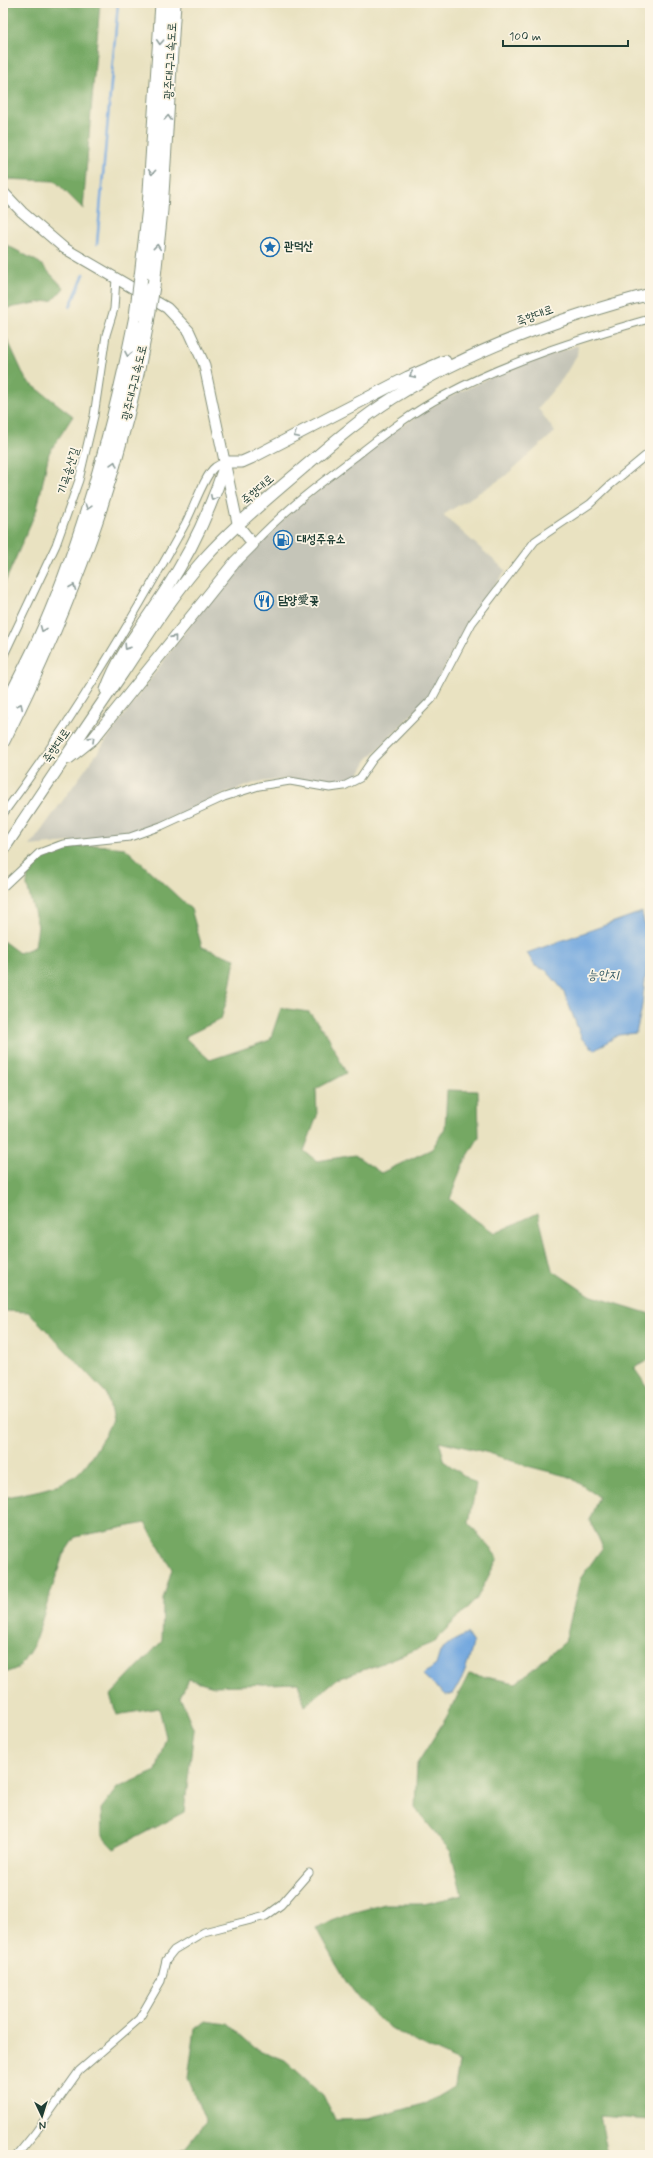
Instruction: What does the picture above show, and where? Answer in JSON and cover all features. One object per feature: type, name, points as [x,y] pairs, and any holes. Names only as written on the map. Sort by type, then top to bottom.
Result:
[{"type":"highway","name":"광주대구고속도로","points":[[3,712],[37,643],[63,578],[85,516],[108,441],[136,316],[141,277],[150,200],[162,3]]},
{"type":"highway","name":"광주대구고속도로","points":[[3,740],[48,650],[76,581],[98,519],[139,370],[153,286],[162,195],[174,3]]},
{"type":"main road","name":"죽향대로","points":[[3,850],[171,601],[204,559],[238,525],[329,445],[378,409],[440,370],[555,322],[597,308],[650,294]]},
{"type":"main road","points":[[101,704],[112,673],[122,655],[182,562],[218,489],[226,462],[242,462],[408,377],[441,362],[475,355]]},
{"type":"main road","points":[[62,763],[93,739],[235,562],[253,544]]},
{"type":"street","points":[[3,192],[22,212],[64,248],[167,308],[190,331],[204,364],[226,462],[238,525],[253,544],[280,516],[318,484],[390,430],[443,396],[492,372],[567,343],[650,320]]},
{"type":"street","name":"기곡송산길","points":[[3,658],[53,551],[79,480],[94,416],[106,334],[114,309],[116,278]]},
{"type":"street","points":[[3,887],[39,852],[63,844],[130,837],[162,826],[224,797],[259,786],[290,781],[330,788],[344,786],[360,778],[373,759],[432,699],[472,623],[535,541],[590,504],[650,452]]},
{"type":"street","points":[[3,814],[28,780],[98,674],[190,516],[209,473],[215,467],[226,462]]},
{"type":"street","points":[[17,2155],[35,2133],[79,2071],[139,2019],[161,1981],[166,1960],[174,1950],[204,1932],[266,1916],[281,1905],[309,1873]]},
{"type":"shaded area","points":[[578,345],[577,355],[563,378],[538,408],[555,432],[504,477],[443,515],[506,571],[470,617],[430,696],[367,760],[358,776],[343,783],[329,785],[291,779],[257,782],[224,794],[130,836],[30,846],[175,645],[233,569],[292,511],[394,431],[445,399],[491,377]]},
{"type":"green space","points":[[3,3],[100,3],[83,209],[55,181],[3,179]]},
{"type":"green space","points":[[3,243],[40,263],[64,288],[53,300],[3,309]]},
{"type":"green space","points":[[3,330],[26,380],[73,416],[49,453],[37,509],[3,587]]},
{"type":"green space","points":[[97,845],[125,848],[191,909],[202,947],[235,959],[229,993],[221,1019],[184,1037],[210,1060],[270,1040],[281,1008],[309,1012],[328,1036],[346,1073],[316,1089],[317,1116],[304,1151],[317,1161],[355,1155],[381,1173],[432,1149],[445,1128],[447,1090],[478,1091],[479,1137],[462,1166],[450,1199],[477,1221],[495,1233],[538,1213],[552,1270],[589,1295],[650,1314],[650,1359],[634,1368],[650,1391],[650,2120],[600,2116],[608,2155],[166,2155],[185,2148],[206,2122],[188,2077],[195,2029],[205,2021],[228,2024],[255,2048],[285,2060],[323,2095],[335,2120],[369,2119],[427,2103],[455,2086],[459,2062],[405,2036],[376,2016],[350,1986],[335,1963],[316,1928],[351,1913],[385,1904],[424,1904],[462,1895],[451,1852],[415,1808],[417,1764],[446,1718],[469,1674],[516,1683],[565,1642],[580,1579],[603,1547],[589,1520],[599,1497],[570,1477],[527,1466],[489,1453],[439,1441],[445,1462],[476,1484],[469,1523],[498,1558],[476,1600],[432,1643],[380,1664],[337,1679],[305,1706],[298,1683],[214,1686],[189,1679],[180,1697],[194,1730],[184,1812],[114,1849],[102,1836],[101,1809],[117,1788],[156,1771],[166,1737],[159,1708],[117,1715],[110,1696],[162,1641],[163,1599],[172,1569],[145,1523],[75,1537],[63,1555],[34,1644],[20,1667],[3,1674],[3,1498],[41,1490],[60,1484],[76,1475],[91,1457],[112,1421],[106,1393],[29,1312],[5,1311],[3,1309],[3,941],[19,953],[35,947],[38,926],[27,886],[28,865],[62,848]]},
{"type":"water","name":"능안지","points":[[642,912],[649,950],[641,1012],[636,1033],[618,1035],[595,1050],[582,1039],[563,990],[546,970],[535,966],[527,953]]},
{"type":"water","points":[[467,1634],[473,1643],[466,1670],[453,1694],[445,1695],[423,1675],[436,1665],[440,1652],[453,1641]]},
{"type":"waterway","points":[[97,244],[118,3]]},
{"type":"waterway","points":[[70,307],[84,274]]},
{"type":"place","name":"관덕산","points":[[270,247]]},
{"type":"place","name":"대성주유소","points":[[283,540]]},
{"type":"place","name":"담양愛꽂","points":[[264,601]]}]
